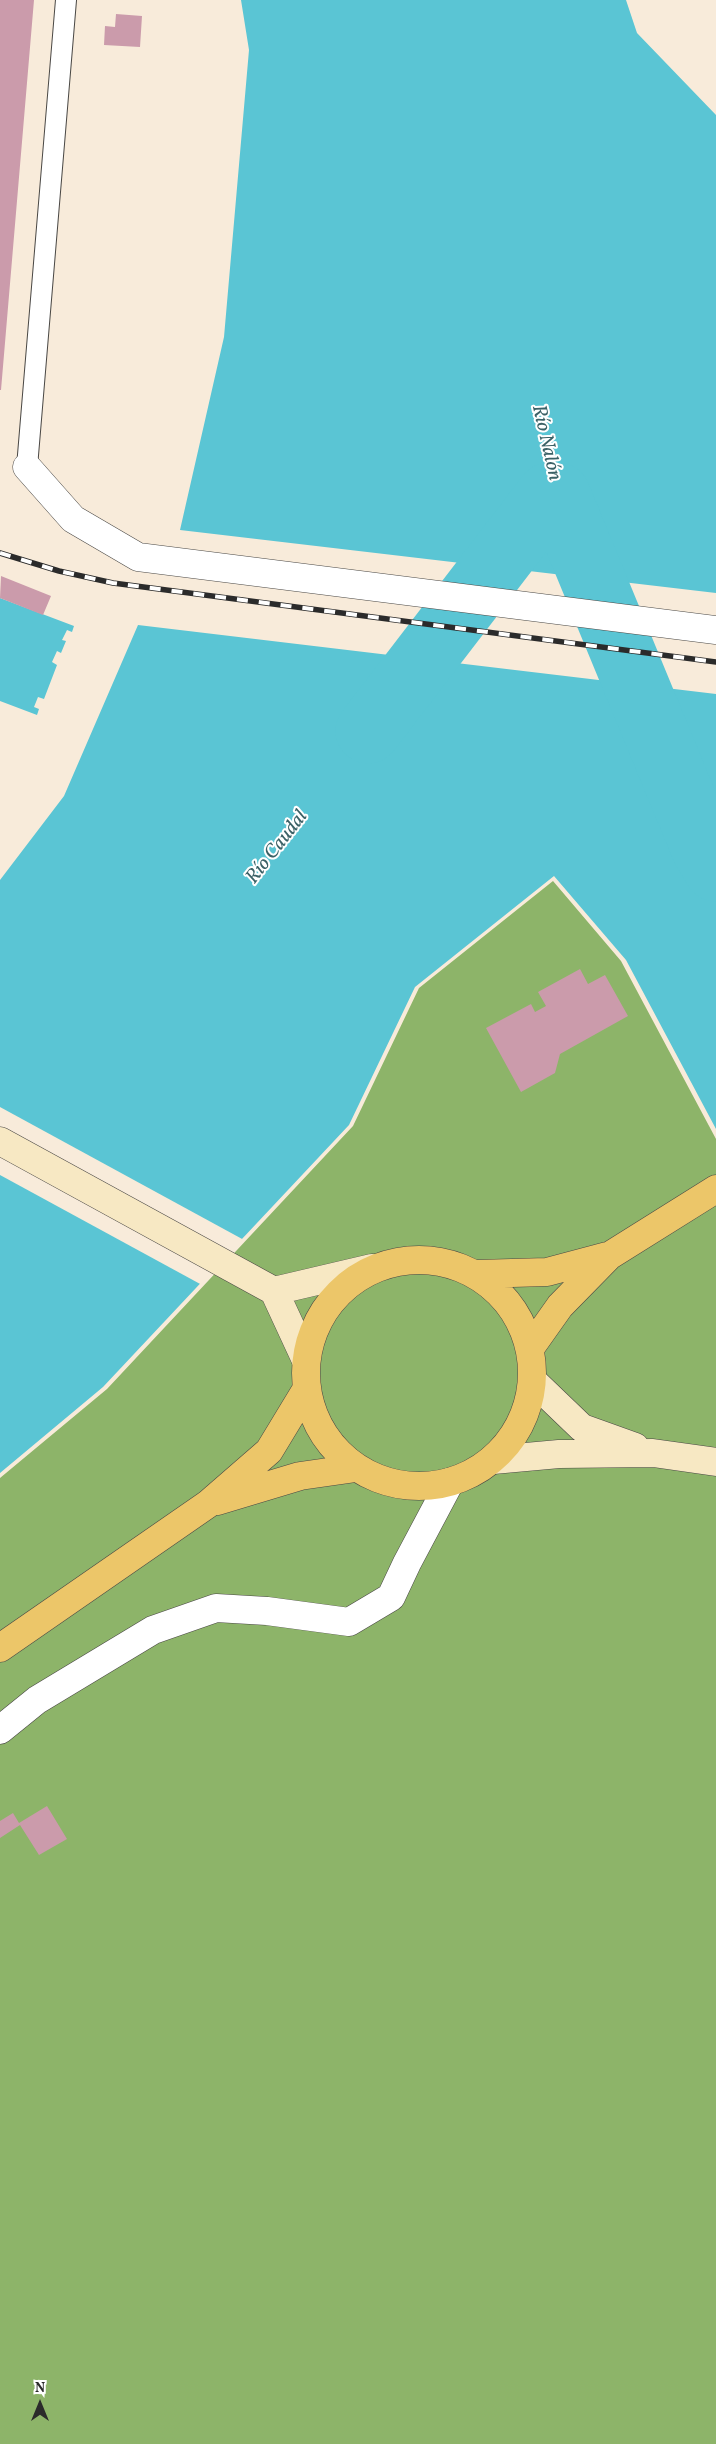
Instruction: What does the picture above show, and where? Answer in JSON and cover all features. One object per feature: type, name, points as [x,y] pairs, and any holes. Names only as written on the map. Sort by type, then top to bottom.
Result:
[{"type":"highway","points":[[531,1347],[560,1306],[609,1256],[716,1189]]},
{"type":"highway","points":[[477,1274],[547,1272],[609,1256]]},
{"type":"highway","points":[[407,1259],[443,1261],[477,1274],[506,1299],[520,1319],[531,1347],[532,1381],[526,1410],[513,1437],[493,1460],[472,1473],[450,1482],[418,1486],[385,1482],[356,1468],[332,1447],[315,1420],[306,1390],[305,1358],[313,1330],[327,1305],[347,1284],[372,1268],[407,1259]]},
{"type":"highway","points":[[0,1648],[208,1504],[269,1450],[306,1390]]},
{"type":"highway","points":[[208,1504],[300,1476],[356,1468]]},
{"type":"street","points":[[27,467],[73,519],[138,557],[716,630]]},
{"type":"street","points":[[0,1141],[274,1292],[305,1358]]},
{"type":"street","points":[[274,1292],[372,1268]]},
{"type":"street","points":[[532,1381],[582,1428],[653,1453]]},
{"type":"street","points":[[493,1460],[559,1454],[653,1453],[716,1462]]},
{"type":"street","points":[[0,1730],[38,1700],[153,1630],[216,1608],[267,1611],[350,1622],[391,1597],[450,1482]]},
{"type":"lane","points":[[27,467],[66,0]]},
{"type":"green space","points":[[553,881],[621,961],[716,1139],[716,2444],[0,2444],[0,1478],[107,1389],[353,1126],[419,988]]},
{"type":"water","points":[[241,0],[626,0],[637,33],[716,115],[716,593],[180,530],[224,337],[249,50]]},
{"type":"water","points":[[0,598],[74,626],[72,632],[67,630],[62,640],[66,641],[61,653],[57,651],[52,662],[57,665],[44,699],[38,697],[34,707],[39,709],[37,715],[0,701]]},
{"type":"water","points":[[138,625],[716,694],[716,1129],[626,960],[554,876],[415,987],[349,1125],[103,1387],[0,1473],[0,880],[64,796]]},
{"type":"pier","points":[[0,1107],[244,1240],[202,1285],[0,1175]]},
{"type":"building","points":[[0,0],[34,0],[1,390],[0,390]]},
{"type":"building","points":[[116,14],[142,16],[140,47],[104,45],[105,26],[115,27]]},
{"type":"building","points":[[1,576],[51,596],[43,615],[0,598]]},
{"type":"building","points":[[580,969],[588,984],[605,975],[628,1016],[560,1054],[555,1073],[521,1092],[486,1028],[531,1004],[535,1012],[546,1006],[538,992]]},
{"type":"building","points":[[47,1806],[67,1839],[39,1855],[20,1825],[0,1838],[0,1821],[13,1813],[19,1823]]},
{"type":"waterway","name":"Río Caudal","points":[[368,731],[549,495]]},
{"type":"waterway","name":"Río Nalón","points":[[558,495],[704,849],[716,869]]},
{"type":"railway","points":[[0,553],[59,571],[113,583],[716,662]]}]
